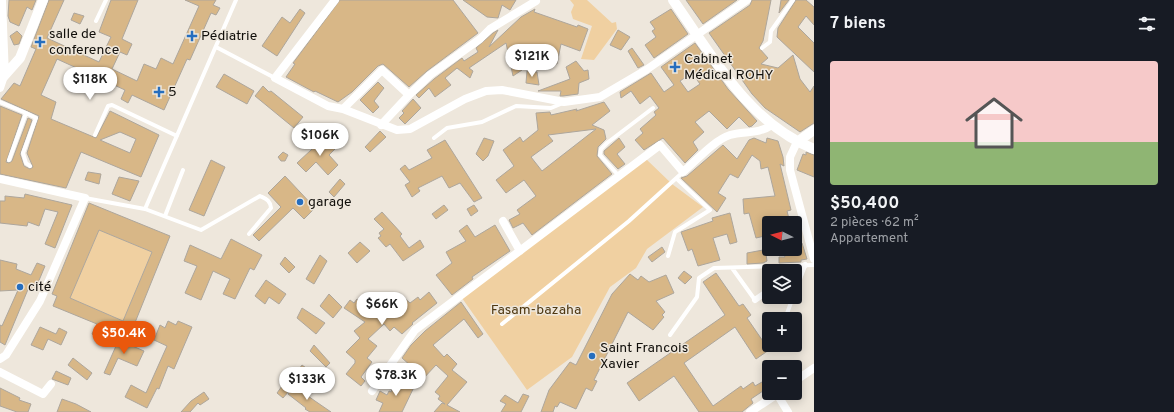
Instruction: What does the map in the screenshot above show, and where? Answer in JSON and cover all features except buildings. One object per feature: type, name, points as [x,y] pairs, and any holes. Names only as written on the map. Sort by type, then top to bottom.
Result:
[{"type":"street","points":[[0,88],[4,76],[1,0]]},
{"type":"street","points":[[4,76],[20,58],[43,0]]},
{"type":"street","points":[[335,0],[275,78],[328,106],[342,109],[397,130],[410,129],[465,99],[486,91],[502,90],[564,102],[600,97],[646,70],[747,0]]},
{"type":"street","points":[[673,0],[742,97],[772,125],[797,142],[814,149]]},
{"type":"street","points":[[381,125],[430,75],[480,39],[490,29],[536,1]]},
{"type":"street","points":[[342,109],[382,70],[409,95]]},
{"type":"street","points":[[372,391],[415,330],[620,177],[660,145],[683,172],[722,138],[731,135],[764,130],[772,125]]},
{"type":"street","points":[[814,130],[797,142],[790,157],[790,170],[814,259]]},
{"type":"street","points":[[0,179],[85,198],[40,301],[6,355],[0,359]]},
{"type":"street","points":[[503,221],[520,251]]},
{"type":"street","points":[[755,300],[762,295]]},
{"type":"street","points":[[802,376],[814,368]]},
{"type":"street","points":[[0,372],[43,394],[51,384]]},
{"type":"street","points":[[750,412],[769,400]]},
{"type":"street","points":[[781,400],[788,412]]},
{"type":"lane","points":[[96,21],[106,0]]},
{"type":"lane","points":[[145,209],[236,0]]},
{"type":"lane","points":[[762,48],[770,42],[771,31],[793,0]]},
{"type":"lane","points":[[216,47],[275,78]]},
{"type":"lane","points":[[0,102],[36,118],[23,153],[26,163],[30,166]]},
{"type":"lane","points":[[434,138],[447,128],[482,122],[516,106],[552,108],[561,105],[564,102]]},
{"type":"lane","points":[[95,135],[108,106],[112,105],[177,136]]},
{"type":"lane","points":[[620,177],[600,155],[601,149],[652,108]]},
{"type":"lane","points":[[9,160],[26,113]]},
{"type":"lane","points":[[165,216],[183,170]]},
{"type":"lane","points":[[502,324],[629,221],[683,172]]},
{"type":"lane","points":[[668,256],[675,232],[710,210],[677,179]]},
{"type":"lane","points":[[85,198],[145,209],[201,230],[260,196],[266,198],[270,202],[271,208],[249,234]]},
{"type":"lane","points":[[670,335],[697,297],[699,278],[714,268],[814,264]]},
{"type":"lane","points":[[802,273],[805,265]]},
{"type":"lane","points":[[732,268],[755,300]]},
{"type":"green space","points":[[570,0],[587,0],[612,23],[616,22],[617,29],[594,60],[581,59],[592,26],[573,19],[571,12],[574,5]]},
{"type":"green space","name":"Fasam-bazaha","points":[[646,159],[672,184],[703,207],[647,249],[636,268],[610,287],[572,357],[527,390],[462,298]]},
{"type":"green space","points":[[99,230],[152,252],[123,321],[70,298]]},
{"type":"place","name":"Pédiatrie","points":[[192,36]]},
{"type":"place","name":"salle de conference","points":[[40,42]]},
{"type":"place","name":"Cabinet Médical ROHY","points":[[675,67]]},
{"type":"place","name":"5","points":[[159,92]]},
{"type":"place","name":"garage","points":[[300,202]]},
{"type":"place","name":"cité","points":[[20,287]]},
{"type":"place","name":"Saint Francois Xavier","points":[[592,356]]}]
